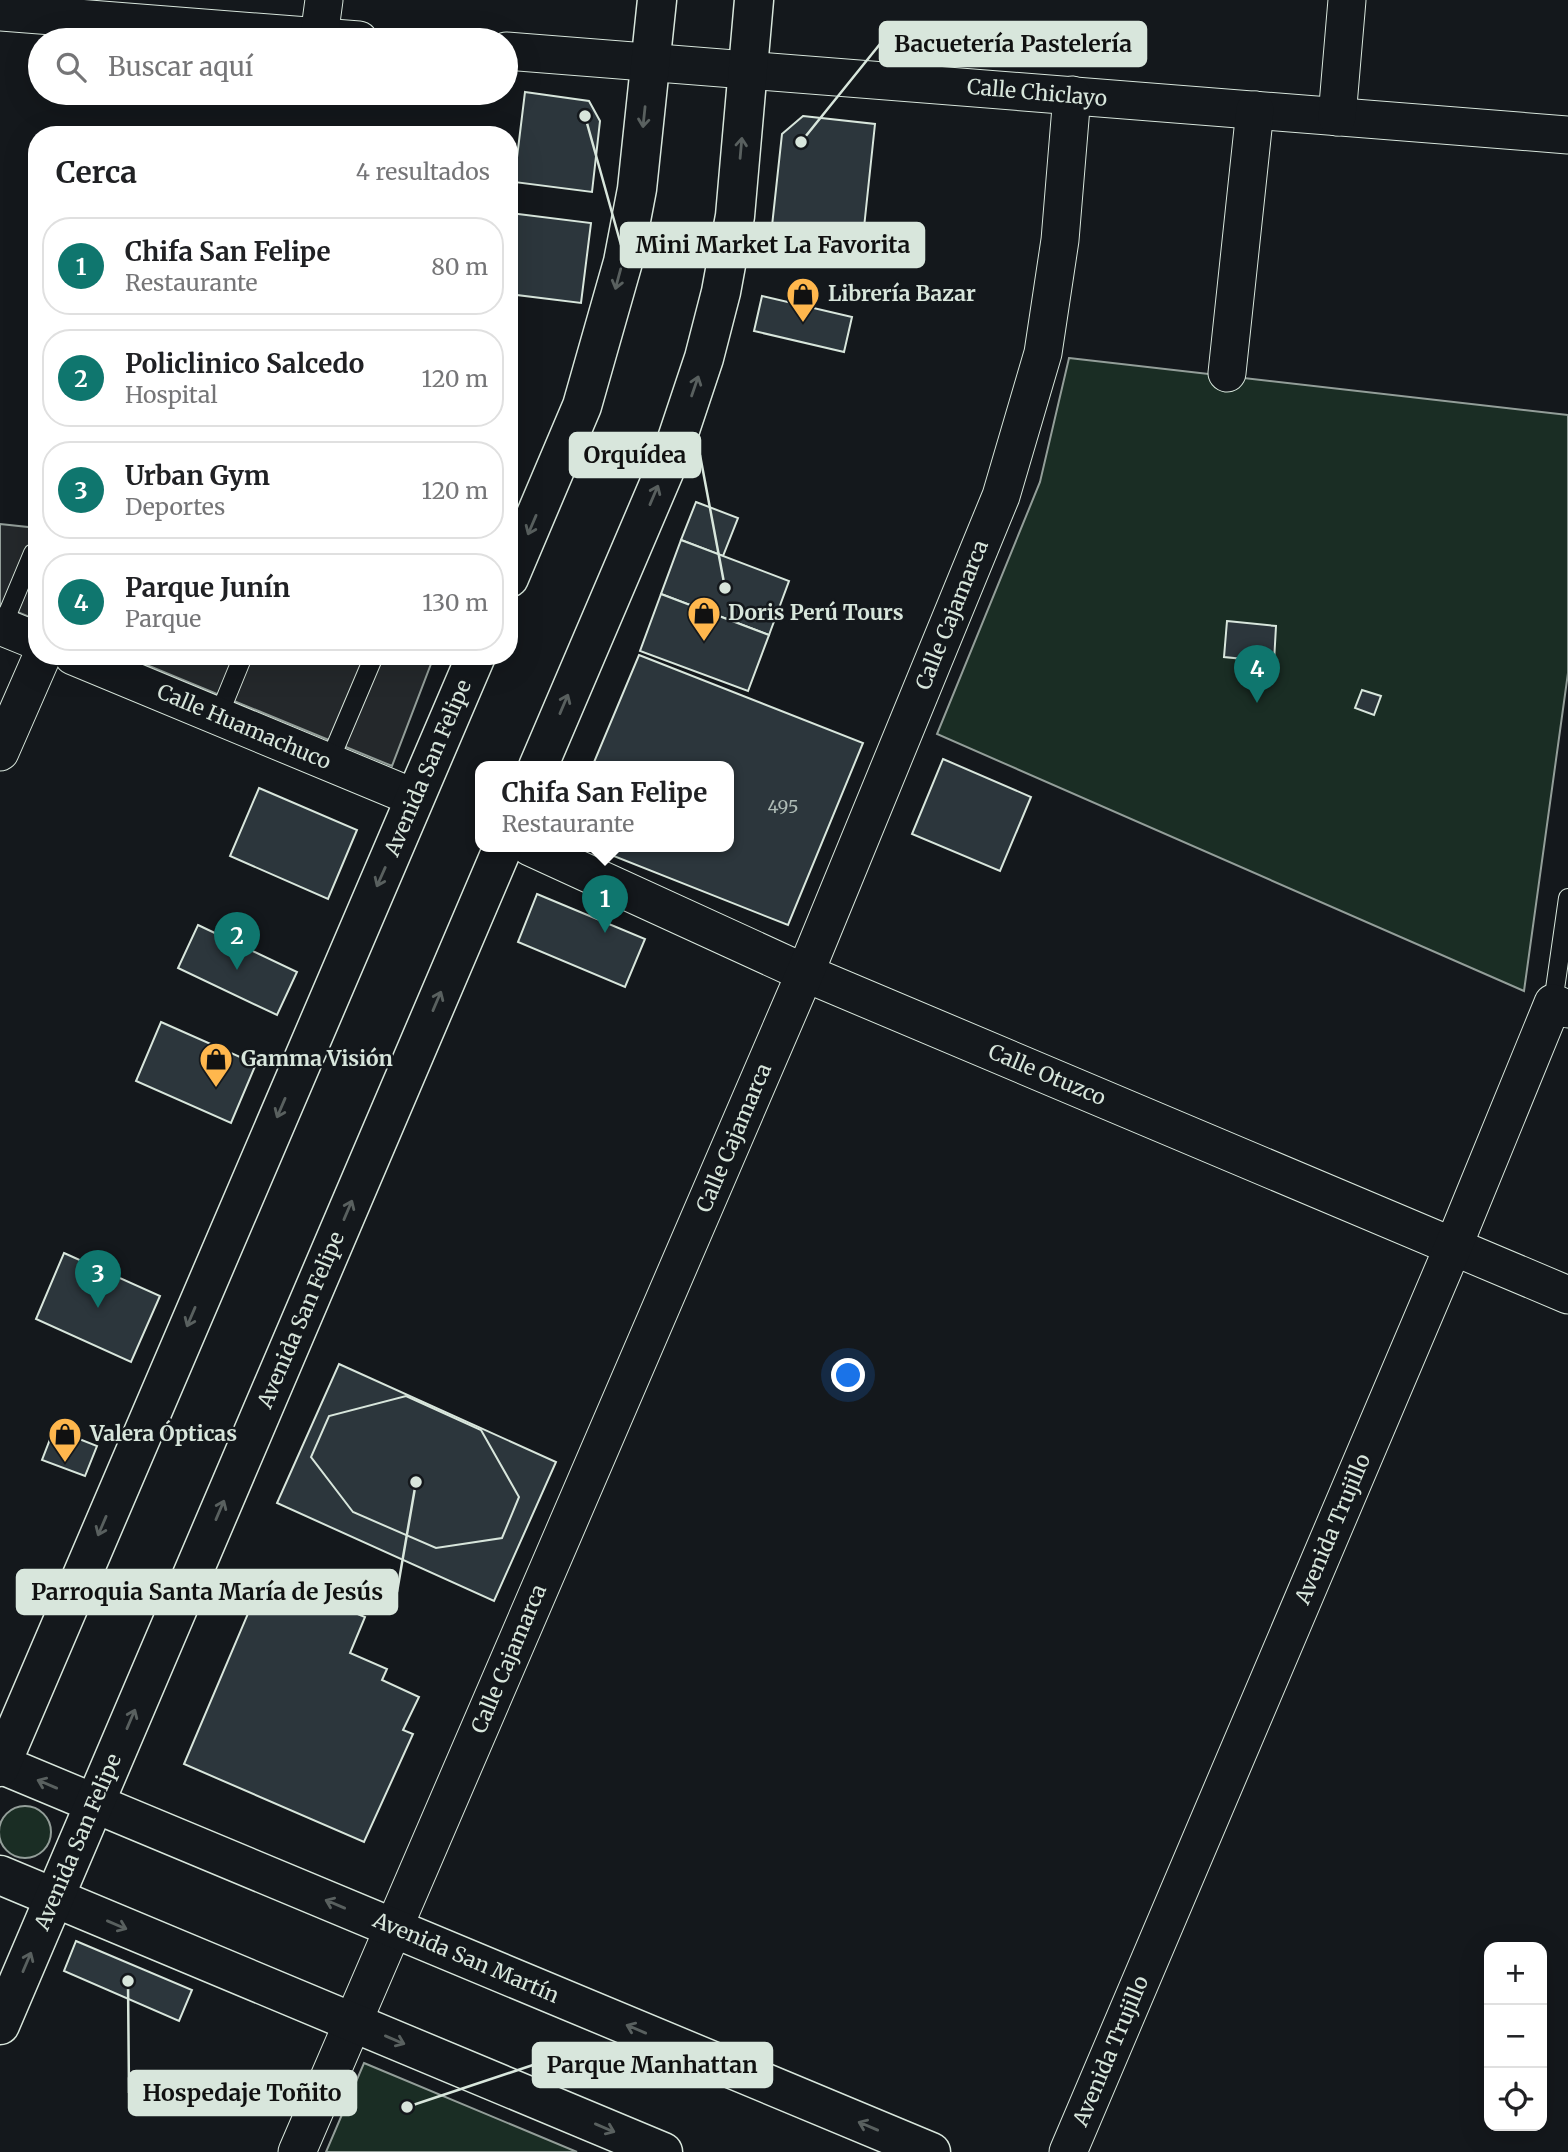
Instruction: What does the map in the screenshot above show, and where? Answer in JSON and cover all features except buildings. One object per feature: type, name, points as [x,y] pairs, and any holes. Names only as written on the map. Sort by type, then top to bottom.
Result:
[{"type":"main road","points":[[518,557],[582,406],[623,262],[637,189],[657,0]]},
{"type":"main road","points":[[541,761],[673,451],[704,358],[721,292],[735,216],[754,0]]},
{"type":"main road","name":"Avenida San Felipe","points":[[0,1765],[472,665]]},
{"type":"main road","name":"Avenida San Felipe","points":[[0,2025],[501,852]]},
{"type":"main road","name":"Avenida San Martín","points":[[0,1765],[931,2152]]},
{"type":"main road","points":[[0,1875],[663,2152]]},
{"type":"street","points":[[319,28],[324,0]]},
{"type":"street","points":[[1337,117],[1347,0]]},
{"type":"street","points":[[0,12],[48,8],[234,28]]},
{"type":"street","name":"Calle Chiclayo","points":[[518,52],[1568,135]]},
{"type":"street","name":"Calle Cajamarca","points":[[297,2152],[805,973],[1001,496],[1043,353],[1060,240],[1072,96]]},
{"type":"street","points":[[1227,373],[1255,110]]},
{"type":"street","points":[[1,626],[28,637]]},
{"type":"street","points":[[0,752],[38,665]]},
{"type":"street","name":"Calle Huamachuco","points":[[116,665],[218,717],[415,798]]},
{"type":"street","name":"Calle Otuzco","points":[[541,852],[805,973],[1568,1295]]},
{"type":"street","name":"Avenida Trujillo","points":[[1068,2152],[1453,1247],[1560,1006]]},
{"type":"lane","points":[[1,626],[28,564]]},
{"type":"lane","points":[[218,717],[239,665]]},
{"type":"lane","points":[[329,762],[370,665]]},
{"type":"lane","name":"Avenida Trujillo","points":[[1560,1006],[1568,911]]},
{"type":"green space","points":[[1069,358],[1568,415],[1568,673],[1524,991],[937,734],[1040,482]]},
{"type":"green space","points":[[25,1806],[44,1813],[51,1832],[44,1851],[25,1858],[6,1851],[-1,1832],[6,1813]]},
{"type":"green space","points":[[364,2063],[577,2152],[326,2152]]},
{"type":"shaded area","points":[[0,524],[28,527],[28,616],[0,605]]},
{"type":"shaded area","points":[[147,665],[431,665],[392,766]]},
{"type":"place","name":"Mini Market La Favorita","points":[[585,116]]},
{"type":"place","name":"Bacuetería Pastelería","points":[[801,142]]},
{"type":"place","name":"Librería Bazar","points":[[803,324]]},
{"type":"place","name":"Orquídea","points":[[725,588]]},
{"type":"place","name":"Doris Perú Tours","points":[[704,643]]},
{"type":"place","name":"Parque Junín","points":[[1257,703]]},
{"type":"place","name":"Chifa San Felipe","points":[[605,933]]},
{"type":"place","name":"Policlinico Salcedo","points":[[237,970]]},
{"type":"place","name":"Gamma Visión","points":[[216,1089]]},
{"type":"place","name":"Urban Gym","points":[[98,1308]]},
{"type":"place","name":"Valera Ópticas","points":[[65,1464]]},
{"type":"place","name":"Parroquia Santa María de Jesús","points":[[416,1482]]},
{"type":"place","name":"Hospedaje Toñito","points":[[128,1981]]},
{"type":"place","name":"Parque Manhattan","points":[[407,2107]]}]
